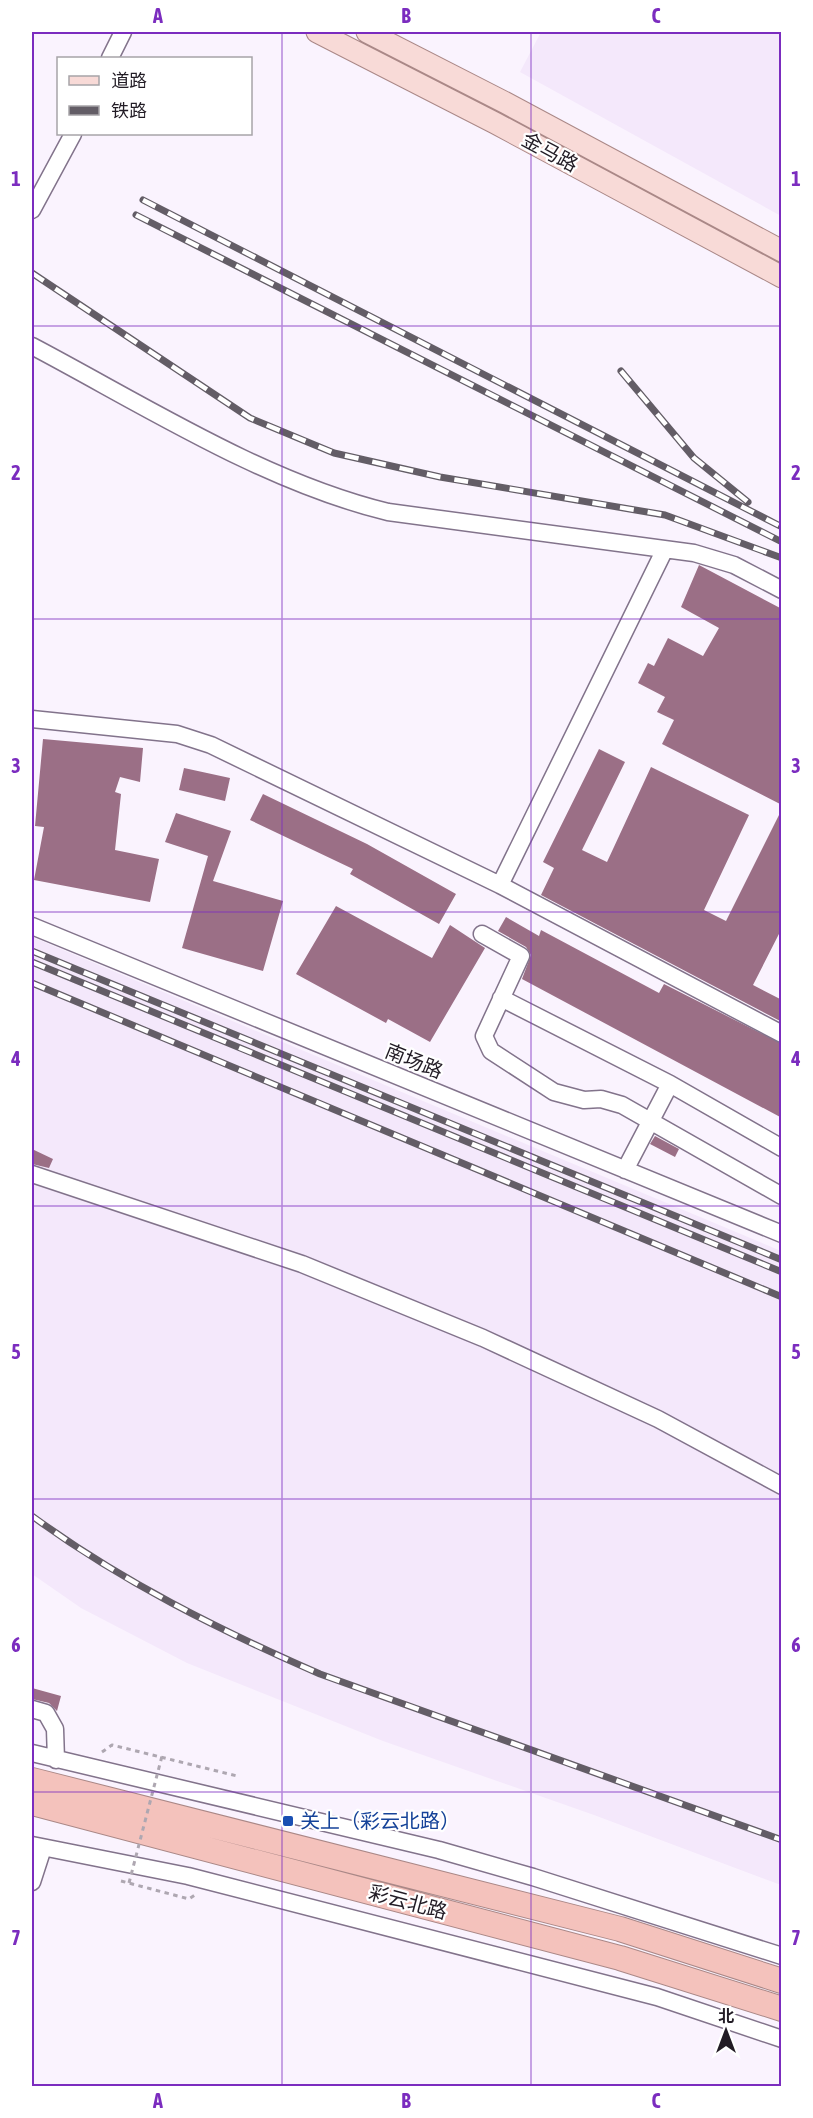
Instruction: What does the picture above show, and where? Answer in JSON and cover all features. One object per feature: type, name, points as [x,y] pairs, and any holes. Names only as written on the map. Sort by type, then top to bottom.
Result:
[{"type":"highway","name":"彩云北路","points":[[32,1780],[620,1929],[782,1981]]},
{"type":"highway","name":"彩云北路","points":[[32,1803],[620,1958],[782,2009]]},
{"type":"main road","name":"金马路","points":[[317,32],[495,123],[782,277]]},
{"type":"main road","name":"金马路","points":[[367,32],[506,103],[782,251]]},
{"type":"street","points":[[110,57],[123,32]]},
{"type":"street","points":[[32,210],[72,135]]},
{"type":"street","points":[[32,346],[262,468],[343,501],[388,512],[694,553],[734,566],[782,590]]},
{"type":"street","points":[[500,885],[666,549]]},
{"type":"street","points":[[32,719],[177,734],[211,745],[500,885],[782,1034]]},
{"type":"street","name":"南场路","points":[[32,926],[782,1234]]},
{"type":"street","points":[[482,934],[521,956],[484,1036],[491,1051],[554,1092],[584,1100],[601,1099],[622,1105],[651,1119],[782,1196]]},
{"type":"street","points":[[501,998],[670,1084],[782,1148]]},
{"type":"street","points":[[625,1170],[670,1084]]},
{"type":"street","points":[[32,1174],[302,1264],[483,1338],[658,1419],[782,1486]]},
{"type":"street","points":[[32,1709],[46,1713],[55,1729],[56,1760]]},
{"type":"street","points":[[32,1753],[439,1850],[533,1877],[782,1956]]},
{"type":"street","points":[[32,1882],[37,1847],[188,1876],[657,1996],[782,2039]]},
{"type":"path","points":[[112,1745],[237,1776]]},
{"type":"path","points":[[162,1756],[129,1883],[189,1899]]},
{"type":"shaded area","points":[[541,32],[781,32],[781,216],[520,72]]},
{"type":"shaded area","points":[[32,937],[781,1251],[781,1885],[594,1815],[383,1741],[187,1663],[81,1608],[32,1574]]},
{"type":"building","points":[[699,565],[782,609],[782,805],[662,744],[674,720],[657,712],[665,697],[638,683],[648,663],[654,666],[668,638],[703,656],[719,628],[681,607]]},
{"type":"building","points":[[43,739],[143,748],[140,782],[120,777],[115,792],[121,794],[115,850],[159,859],[150,902],[34,880],[44,827],[35,826]]},
{"type":"building","points":[[599,749],[625,762],[582,850],[607,862],[651,767],[749,815],[704,910],[726,921],[782,809],[782,928],[753,985],[782,1000],[782,1022],[541,895],[554,868],[543,862]]},
{"type":"building","points":[[184,768],[230,778],[225,801],[179,790]]},
{"type":"building","points":[[263,794],[367,844],[456,894],[439,924],[350,874],[353,869],[250,820]]},
{"type":"building","points":[[176,813],[231,831],[213,881],[283,901],[263,971],[182,948],[208,856],[165,842]]},
{"type":"building","points":[[336,906],[432,958],[450,925],[485,948],[430,1042],[388,1019],[386,1023],[296,974]]},
{"type":"building","points":[[506,917],[539,936],[541,930],[659,993],[664,984],[782,1044],[782,1118],[522,979],[531,955],[526,947],[498,931]]},
{"type":"building","points":[[655,1136],[679,1149],[675,1157],[650,1144]]},
{"type":"building","points":[[32,1149],[53,1159],[49,1168],[32,1164]]},
{"type":"building","points":[[32,1688],[61,1696],[57,1711],[49,1703],[32,1699]]},
{"type":"railway","points":[[143,200],[782,527]]},
{"type":"railway","points":[[136,215],[782,542]]},
{"type":"railway","points":[[32,273],[250,418],[334,453],[440,477],[665,515],[782,558]]},
{"type":"railway","points":[[621,371],[694,458],[748,502]]},
{"type":"railway","points":[[32,951],[782,1260]]},
{"type":"railway","points":[[32,962],[782,1272]]},
{"type":"railway","points":[[32,983],[782,1297]]},
{"type":"railway","points":[[32,1516],[100,1562],[172,1603],[320,1674],[782,1840]]},
{"type":"place","name":"关上（彩云北路）","points":[[288,1821]]}]
